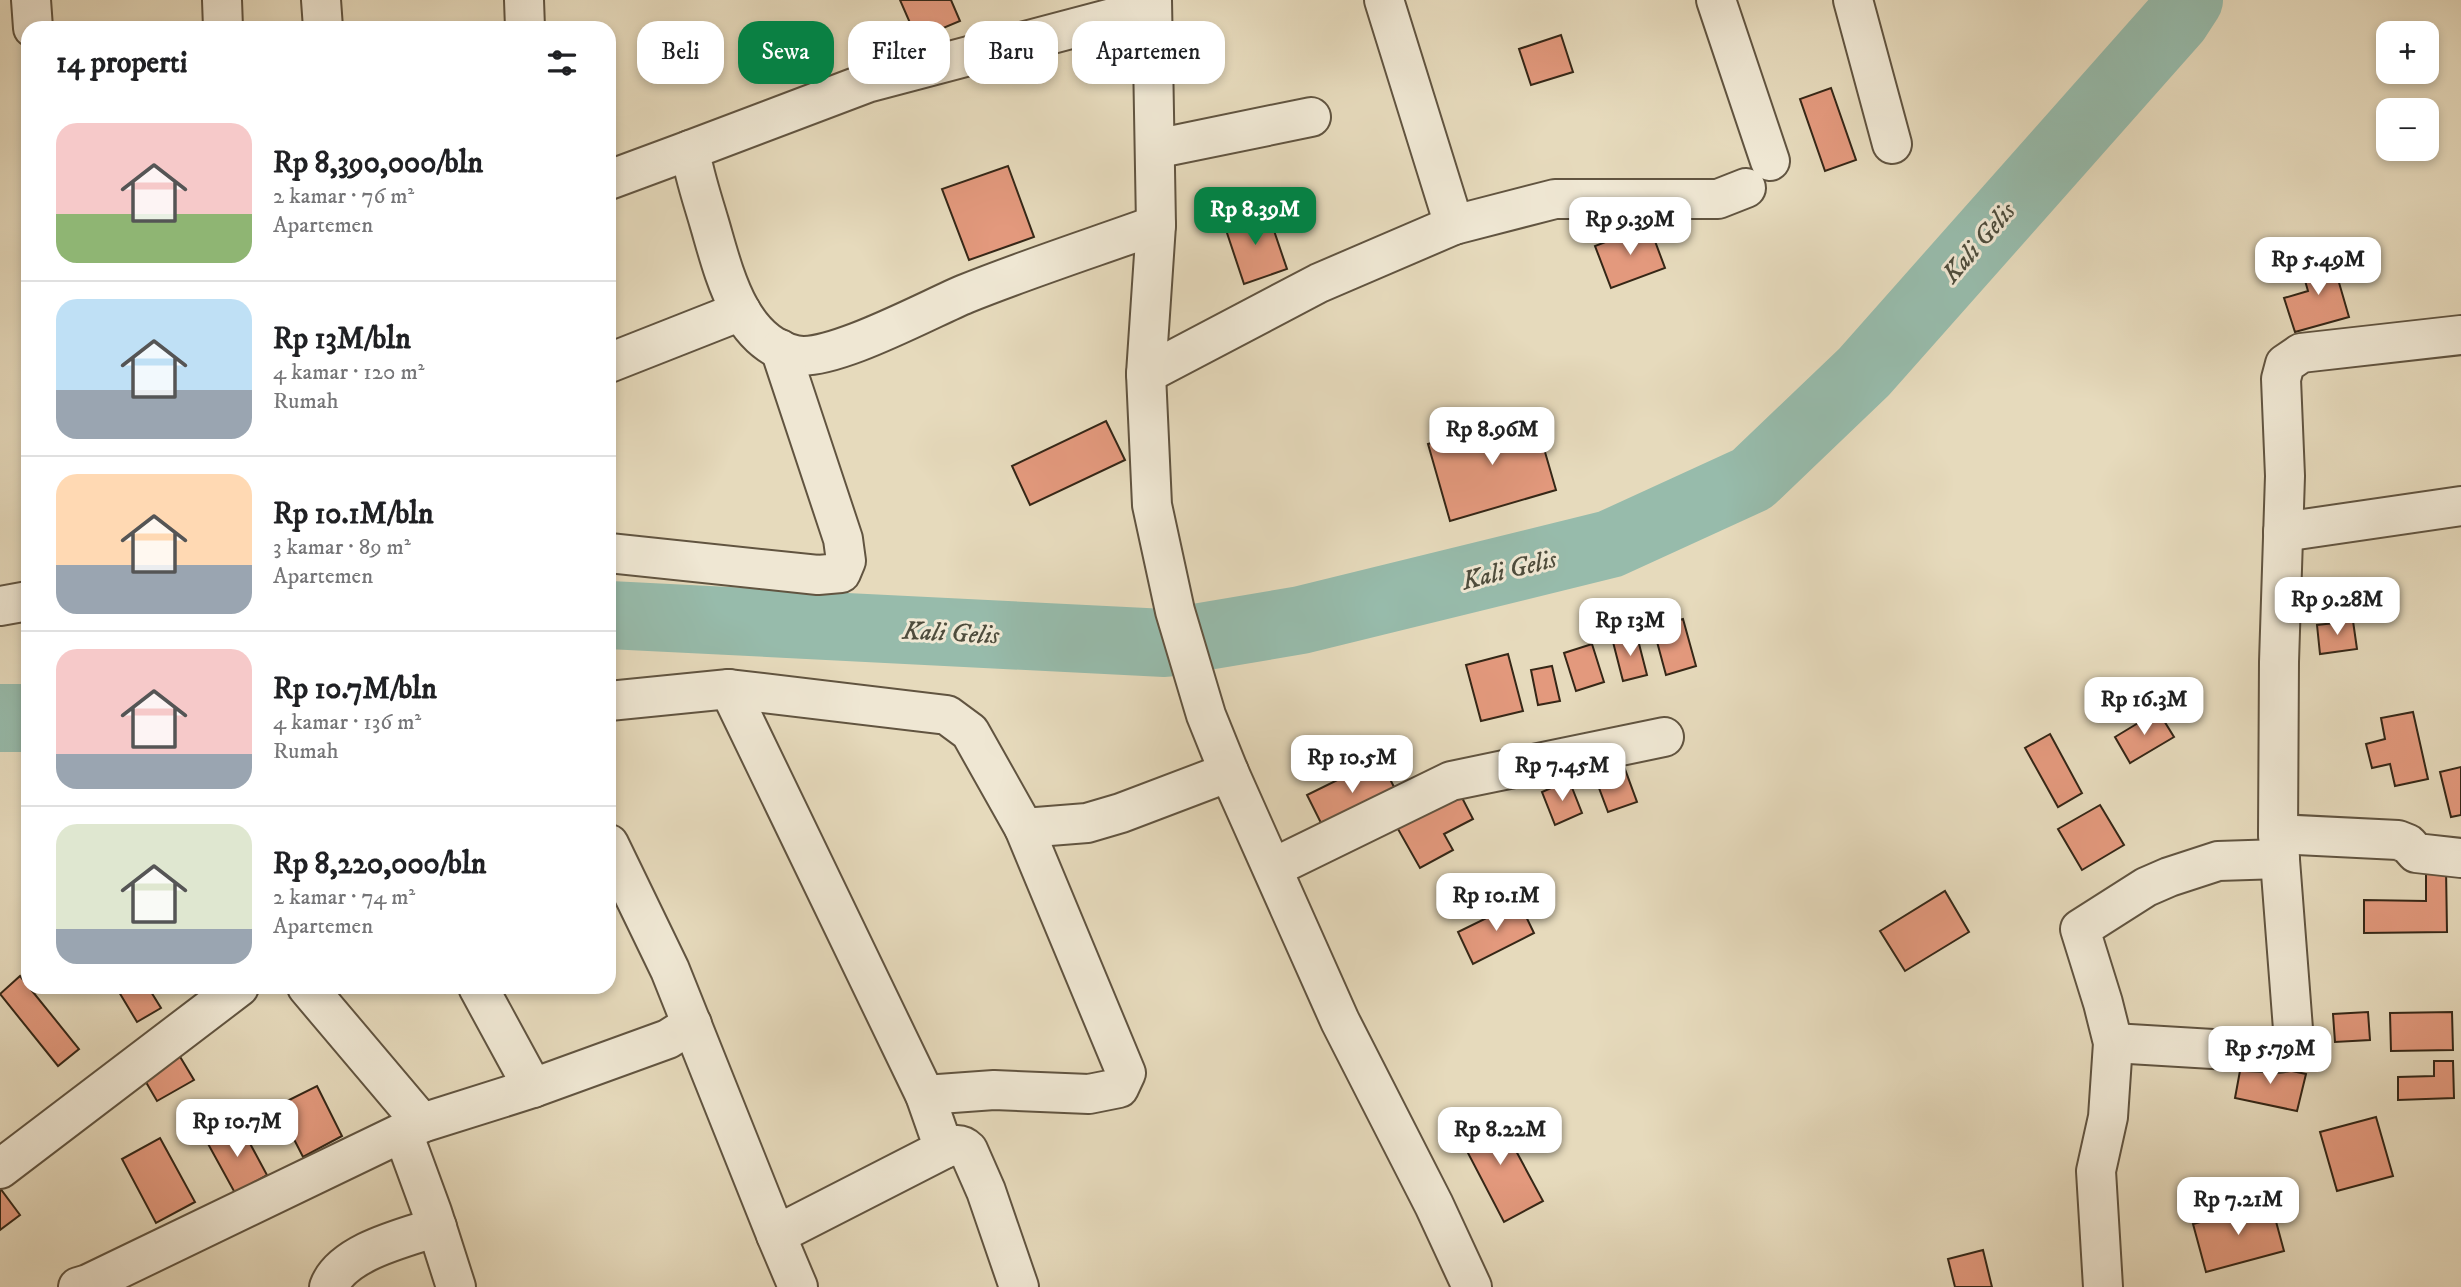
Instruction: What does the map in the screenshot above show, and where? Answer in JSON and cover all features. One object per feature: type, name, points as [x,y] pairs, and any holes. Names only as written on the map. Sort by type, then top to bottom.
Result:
[{"type":"street","points":[[31,0],[32,21]]},
{"type":"street","points":[[222,0],[223,21]]},
{"type":"street","points":[[321,0],[322,21]]},
{"type":"street","points":[[524,0],[525,21]]},
{"type":"street","points":[[1384,0],[1454,225]]},
{"type":"street","points":[[1146,374],[1319,283],[1454,225],[1555,199],[1718,199],[1758,175],[1716,0]]},
{"type":"street","points":[[1853,0],[1892,144]]},
{"type":"street","points":[[616,177],[867,83],[1151,4],[1156,225],[1146,374],[1152,506],[1175,611],[1206,715],[1229,772],[1340,1021],[1434,1205],[1472,1287]]},
{"type":"street","points":[[1154,149],[1311,117]]},
{"type":"street","points":[[690,150],[694,173],[722,266],[741,311],[758,331],[780,349],[797,355],[826,352],[848,345],[966,294],[1156,225]]},
{"type":"street","points":[[616,360],[741,311]]},
{"type":"street","points":[[2113,1043],[2289,1051],[2294,1042],[2279,846],[2279,662],[2285,476],[2281,379],[2285,364],[2301,354],[2461,335]]},
{"type":"street","points":[[616,555],[818,575],[841,573],[846,561],[844,539],[780,349]]},
{"type":"street","points":[[2283,532],[2461,506]]},
{"type":"street","points":[[0,606],[21,602]]},
{"type":"street","points":[[616,700],[729,689],[947,715],[970,732],[1024,828],[1126,1073],[1119,1088],[1088,1094],[994,1090],[925,1095]]},
{"type":"street","points":[[729,689],[925,1095],[944,1149]]},
{"type":"street","points":[[1273,868],[1451,781],[1664,737]]},
{"type":"street","points":[[1024,828],[1087,823],[1229,772]]},
{"type":"street","points":[[2104,1287],[2096,1171],[2108,1117],[2113,1043],[2080,929],[2146,887],[2169,877],[2218,861],[2279,846],[2398,840],[2408,844],[2416,853],[2461,858]]},
{"type":"street","points":[[616,858],[670,970],[798,1287]]},
{"type":"street","points":[[0,1170],[230,994]]},
{"type":"street","points":[[312,994],[413,1128],[437,1227],[456,1287]]},
{"type":"street","points":[[482,994],[533,1088]]},
{"type":"street","points":[[78,1287],[413,1128],[668,1039],[692,1024]]},
{"type":"street","points":[[776,1235],[944,1149],[957,1144],[963,1145],[968,1150],[986,1191],[1020,1287]]},
{"type":"street","points":[[329,1287],[332,1277],[353,1259],[437,1227]]},
{"type":"building","points":[[900,0],[951,0],[960,21],[950,25],[950,21],[909,21]]},
{"type":"building","points":[[1561,35],[1573,72],[1531,85],[1519,49]]},
{"type":"building","points":[[1831,88],[1856,160],[1825,171],[1800,99]]},
{"type":"building","points":[[1008,166],[1034,237],[969,260],[942,189]]},
{"type":"building","points":[[1267,210],[1287,269],[1244,284],[1224,224]]},
{"type":"building","points":[[1649,225],[1665,268],[1611,288],[1595,246]]},
{"type":"building","points":[[2331,255],[2349,317],[2295,332],[2284,298],[2308,291],[2300,263]]},
{"type":"building","points":[[1534,414],[1556,490],[1450,521],[1428,444]]},
{"type":"building","points":[[1106,421],[1125,460],[1030,505],[1012,466]]},
{"type":"building","points":[[1683,619],[1696,666],[1666,675],[1653,627]]},
{"type":"building","points":[[2353,621],[2357,649],[2320,654],[2317,625]]},
{"type":"building","points":[[1637,636],[1647,675],[1623,681],[1613,642]]},
{"type":"building","points":[[1592,644],[1604,682],[1576,691],[1564,653]]},
{"type":"building","points":[[1508,654],[1523,711],[1481,721],[1466,665]]},
{"type":"building","points":[[1552,666],[1560,701],[1538,705],[1531,670]]},
{"type":"building","points":[[2158,711],[2174,737],[2130,763],[2115,737]]},
{"type":"building","points":[[2413,712],[2428,779],[2395,786],[2390,764],[2372,768],[2366,744],[2385,739],[2381,718]]},
{"type":"building","points":[[2050,734],[2082,793],[2058,807],[2025,748]]},
{"type":"building","points":[[1380,759],[1398,795],[1325,831],[1307,795]]},
{"type":"building","points":[[1622,761],[1637,802],[1608,812],[1593,772]]},
{"type":"building","points":[[2461,767],[2461,815],[2451,817],[2440,772]]},
{"type":"building","points":[[1569,780],[1582,813],[1555,825],[1542,792]]},
{"type":"building","points":[[1457,788],[1473,819],[1444,834],[1453,850],[1420,868],[1394,822]]},
{"type":"building","points":[[2100,805],[2124,845],[2082,870],[2058,829]]},
{"type":"building","points":[[2426,868],[2446,868],[2447,932],[2364,933],[2364,900],[2426,901]]},
{"type":"building","points":[[1945,891],[1969,932],[1905,971],[1880,931]]},
{"type":"building","points":[[1519,902],[1534,933],[1473,964],[1458,932]]},
{"type":"building","points":[[20,976],[21,994],[35,994],[79,1049],[58,1066],[0,994]]},
{"type":"building","points":[[120,994],[152,994],[161,1008],[137,1022]]},
{"type":"building","points":[[2368,1012],[2370,1040],[2335,1042],[2333,1014]]},
{"type":"building","points":[[2452,1012],[2453,1050],[2391,1051],[2390,1013]]},
{"type":"building","points":[[179,1055],[194,1080],[157,1101],[143,1077]]},
{"type":"building","points":[[2242,1060],[2306,1074],[2297,1111],[2235,1098]]},
{"type":"building","points":[[2434,1061],[2453,1061],[2454,1098],[2398,1100],[2398,1077],[2434,1076]]},
{"type":"building","points":[[317,1086],[342,1136],[303,1157],[277,1106]]},
{"type":"building","points":[[1495,1112],[1543,1201],[1504,1222],[1457,1132]]},
{"type":"building","points":[[2376,1117],[2393,1176],[2337,1191],[2320,1132]]},
{"type":"building","points":[[240,1125],[267,1175],[235,1193],[207,1142]]},
{"type":"building","points":[[160,1138],[195,1202],[156,1223],[122,1159]]},
{"type":"building","points":[[0,1188],[20,1215],[0,1230]]},
{"type":"building","points":[[2271,1203],[2284,1251],[2206,1272],[2193,1224]]},
{"type":"building","points":[[1983,1250],[1992,1287],[1955,1287],[1948,1259]]},
{"type":"waterway","name":"Kali Gelis","points":[[616,615],[1165,643],[1301,620],[1610,544],[1752,479],[1864,372],[2176,20],[2189,0]]},
{"type":"waterway","name":"Kali Gelis","points":[[0,718],[21,718]]}]
